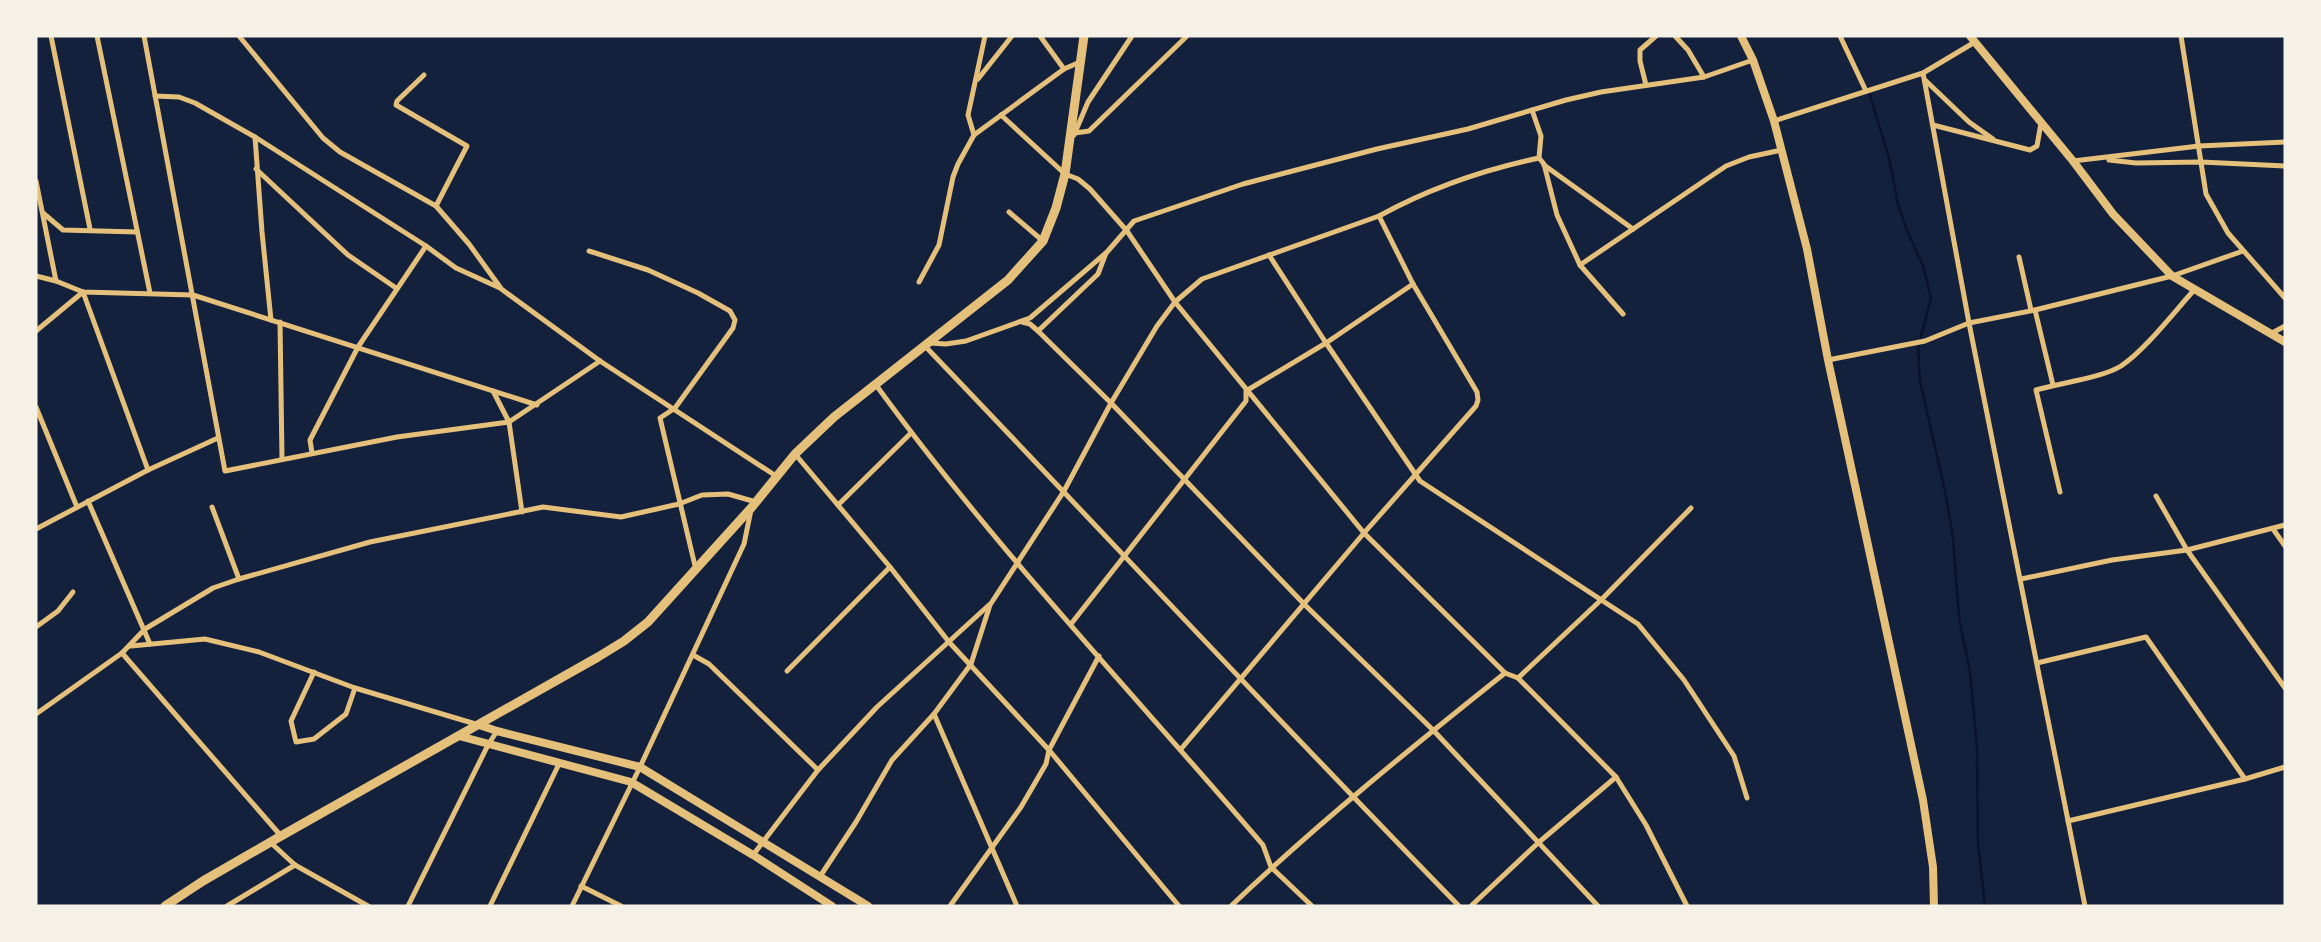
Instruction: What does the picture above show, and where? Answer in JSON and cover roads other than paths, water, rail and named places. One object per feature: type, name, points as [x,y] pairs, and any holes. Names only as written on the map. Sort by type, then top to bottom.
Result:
[{"type":"main road","points":[[165,906],[270,842],[624,641],[648,622],[754,504],[795,454],[834,417],[1008,280],[1043,241],[1056,208],[1064,174],[1085,38]]},
{"type":"street","points":[[51,36],[90,229]]},
{"type":"street","points":[[97,36],[150,293]]},
{"type":"street","points":[[144,36],[225,470],[397,437],[509,422],[600,361]]},
{"type":"street","points":[[974,135],[968,115],[985,36]]},
{"type":"street","points":[[976,81],[1012,36]]},
{"type":"street","points":[[1040,36],[1064,69]]},
{"type":"street","points":[[1069,144],[1088,102],[1132,36]]},
{"type":"street","points":[[1074,133],[1089,131],[1187,36]]},
{"type":"street","points":[[1646,85],[1640,61],[1640,50],[1656,36]]},
{"type":"street","points":[[1675,36],[1688,50],[1704,77]]},
{"type":"street","points":[[1741,36],[1753,60],[1774,121],[1807,249],[1828,360],[1923,800],[1933,867],[1934,906]]},
{"type":"street","points":[[1840,36],[1866,91]]},
{"type":"street","points":[[2181,36],[2206,194],[2228,234],[2285,298]]},
{"type":"street","points":[[241,37],[323,138],[340,152],[436,206],[469,244],[500,288]]},
{"type":"street","points":[[1774,121],[1923,73],[1973,39],[2073,161],[2112,214],[2172,276],[2285,342]]},
{"type":"street","points":[[926,344],[966,341],[1030,318],[1107,252],[1134,221],[1242,184],[1377,149],[1468,129],[1584,96],[1704,77],[1753,60]]},
{"type":"street","points":[[919,282],[939,245],[953,177],[974,135],[1064,69],[1080,62]]},
{"type":"street","points":[[1923,73],[1926,80],[1969,323],[2085,906]]},
{"type":"street","points":[[424,75],[396,104],[467,146],[436,206]]},
{"type":"street","points":[[1926,80],[1969,122],[1996,141]]},
{"type":"street","points":[[155,96],[179,96],[255,137],[426,246],[456,268],[500,288],[600,361],[675,408],[776,476]]},
{"type":"street","points":[[1532,110],[1541,136],[1538,158]]},
{"type":"street","points":[[1001,115],[1064,174],[1078,179],[1090,189],[1127,231],[1176,302],[1246,391],[1364,533],[1504,673],[1518,678],[1616,777],[1646,825],[1687,906]]},
{"type":"street","points":[[1933,125],[2034,149],[2037,146],[2041,123]]},
{"type":"street","points":[[255,137],[256,169],[271,320]]},
{"type":"street","points":[[2073,161],[2103,159],[2199,146],[2285,142]]},
{"type":"street","points":[[1580,266],[1726,166],[1749,157],[1782,150]]},
{"type":"street","points":[[1538,158],[1633,229]]},
{"type":"street","points":[[821,875],[856,822],[892,760],[934,714],[971,664],[990,605],[1064,491],[1112,403],[1158,326],[1176,302],[1202,279],[1379,216],[1405,202],[1463,178],[1497,166],[1538,158]]},
{"type":"street","points":[[2103,159],[2136,164],[2201,162],[2285,166]]},
{"type":"street","points":[[1544,164],[1557,215],[1580,266],[1623,314]]},
{"type":"street","points":[[256,169],[348,255],[396,288]]},
{"type":"street","points":[[36,181],[56,280]]},
{"type":"street","points":[[1009,212],[1043,241]]},
{"type":"street","points":[[43,213],[63,230],[90,229],[137,232]]},
{"type":"street","points":[[1182,749],[1364,533],[1476,406],[1478,400],[1477,392],[1413,284],[1379,216]]},
{"type":"street","points":[[312,453],[310,440],[358,347],[426,246]]},
{"type":"street","points":[[589,251],[648,270],[698,293],[732,315],[735,320],[734,328],[675,408],[660,418],[696,570]]},
{"type":"street","points":[[1038,331],[1098,274],[1107,252]]},
{"type":"street","points":[[1828,360],[1924,341],[1969,323],[2033,310],[2172,276],[2243,252]]},
{"type":"street","points":[[1269,255],[1420,481],[1638,624],[1684,680],[1734,756],[1747,798]]},
{"type":"street","points":[[2019,258],[2053,385]]},
{"type":"street","points":[[36,276],[56,280],[83,292],[193,294],[537,405]]},
{"type":"street","points":[[1246,391],[1326,343],[1413,284]]},
{"type":"street","points":[[2060,492],[2036,390],[2108,372],[2120,366],[2134,354],[2195,289]]},
{"type":"street","points":[[36,331],[83,292]]},
{"type":"street","points":[[83,292],[148,470]]},
{"type":"street","points":[[1030,318],[1038,331]]},
{"type":"street","points":[[280,322],[282,459]]},
{"type":"street","points":[[1021,322],[1030,324],[1038,331],[1112,403],[1305,605],[1433,730],[1598,906]]},
{"type":"street","points":[[2272,333],[2285,326]]},
{"type":"street","points":[[926,344],[1241,680],[1459,906]]},
{"type":"street","points":[[876,385],[911,433],[1016,563],[1182,749],[1263,845],[1272,867],[1312,906]]},
{"type":"street","points":[[494,391],[509,422],[522,512]]},
{"type":"street","points":[[1071,624],[1246,401],[1246,391]]},
{"type":"street","points":[[36,407],[76,507]]},
{"type":"street","points":[[838,505],[911,433]]},
{"type":"street","points":[[36,529],[148,470],[218,438]]},
{"type":"street","points":[[795,454],[890,567],[949,642],[1050,750],[1179,906]]},
{"type":"street","points":[[36,714],[131,646],[145,629],[213,588],[239,579],[370,542],[522,512],[543,506],[621,517],[679,504],[702,495],[728,494],[754,504],[744,544],[640,767],[572,906]]},
{"type":"street","points":[[2156,496],[2187,550],[2285,688]]},
{"type":"street","points":[[88,501],[150,644]]},
{"type":"street","points":[[212,507],[239,579]]},
{"type":"street","points":[[1518,678],[1602,599],[1691,508]]},
{"type":"street","points":[[2021,579],[2112,560],[2187,550],[2285,525]]},
{"type":"street","points":[[2273,529],[2285,546]]},
{"type":"street","points":[[787,671],[890,567]]},
{"type":"street","points":[[36,627],[58,611],[73,592]]},
{"type":"street","points":[[753,855],[818,770],[877,707],[990,605]]},
{"type":"street","points":[[2037,663],[2146,636],[2245,779]]},
{"type":"street","points":[[131,646],[205,639],[259,652],[355,688],[496,731],[640,767],[821,875],[868,906]]},
{"type":"street","points":[[122,653],[281,836]]},
{"type":"street","points":[[693,655],[709,664],[818,770]]},
{"type":"street","points":[[950,906],[993,850],[1021,807],[1046,764],[1050,750],[1099,656]]},
{"type":"street","points":[[314,672],[291,721],[296,742],[314,739],[346,714],[355,688]]},
{"type":"street","points":[[1231,906],[1352,796],[1504,673]]},
{"type":"street","points":[[934,714],[1017,906]]},
{"type":"street","points":[[408,906],[496,731]]},
{"type":"street","points":[[459,736],[631,782],[753,855],[832,906]]},
{"type":"street","points":[[490,906],[559,764]]},
{"type":"street","points":[[2068,822],[2245,779],[2285,767]]},
{"type":"street","points":[[1471,906],[1538,843],[1616,777]]},
{"type":"street","points":[[270,842],[295,865],[368,906]]},
{"type":"street","points":[[226,906],[295,865]]},
{"type":"street","points":[[581,886],[621,906]]},
{"type":"waterway","points":[[1869,92],[1889,158],[1898,204],[1906,228],[1923,266],[1931,298],[1918,348],[1920,381],[1945,491],[1953,538],[1959,618],[1970,672],[1977,748],[1978,843],[1985,906]]}]
